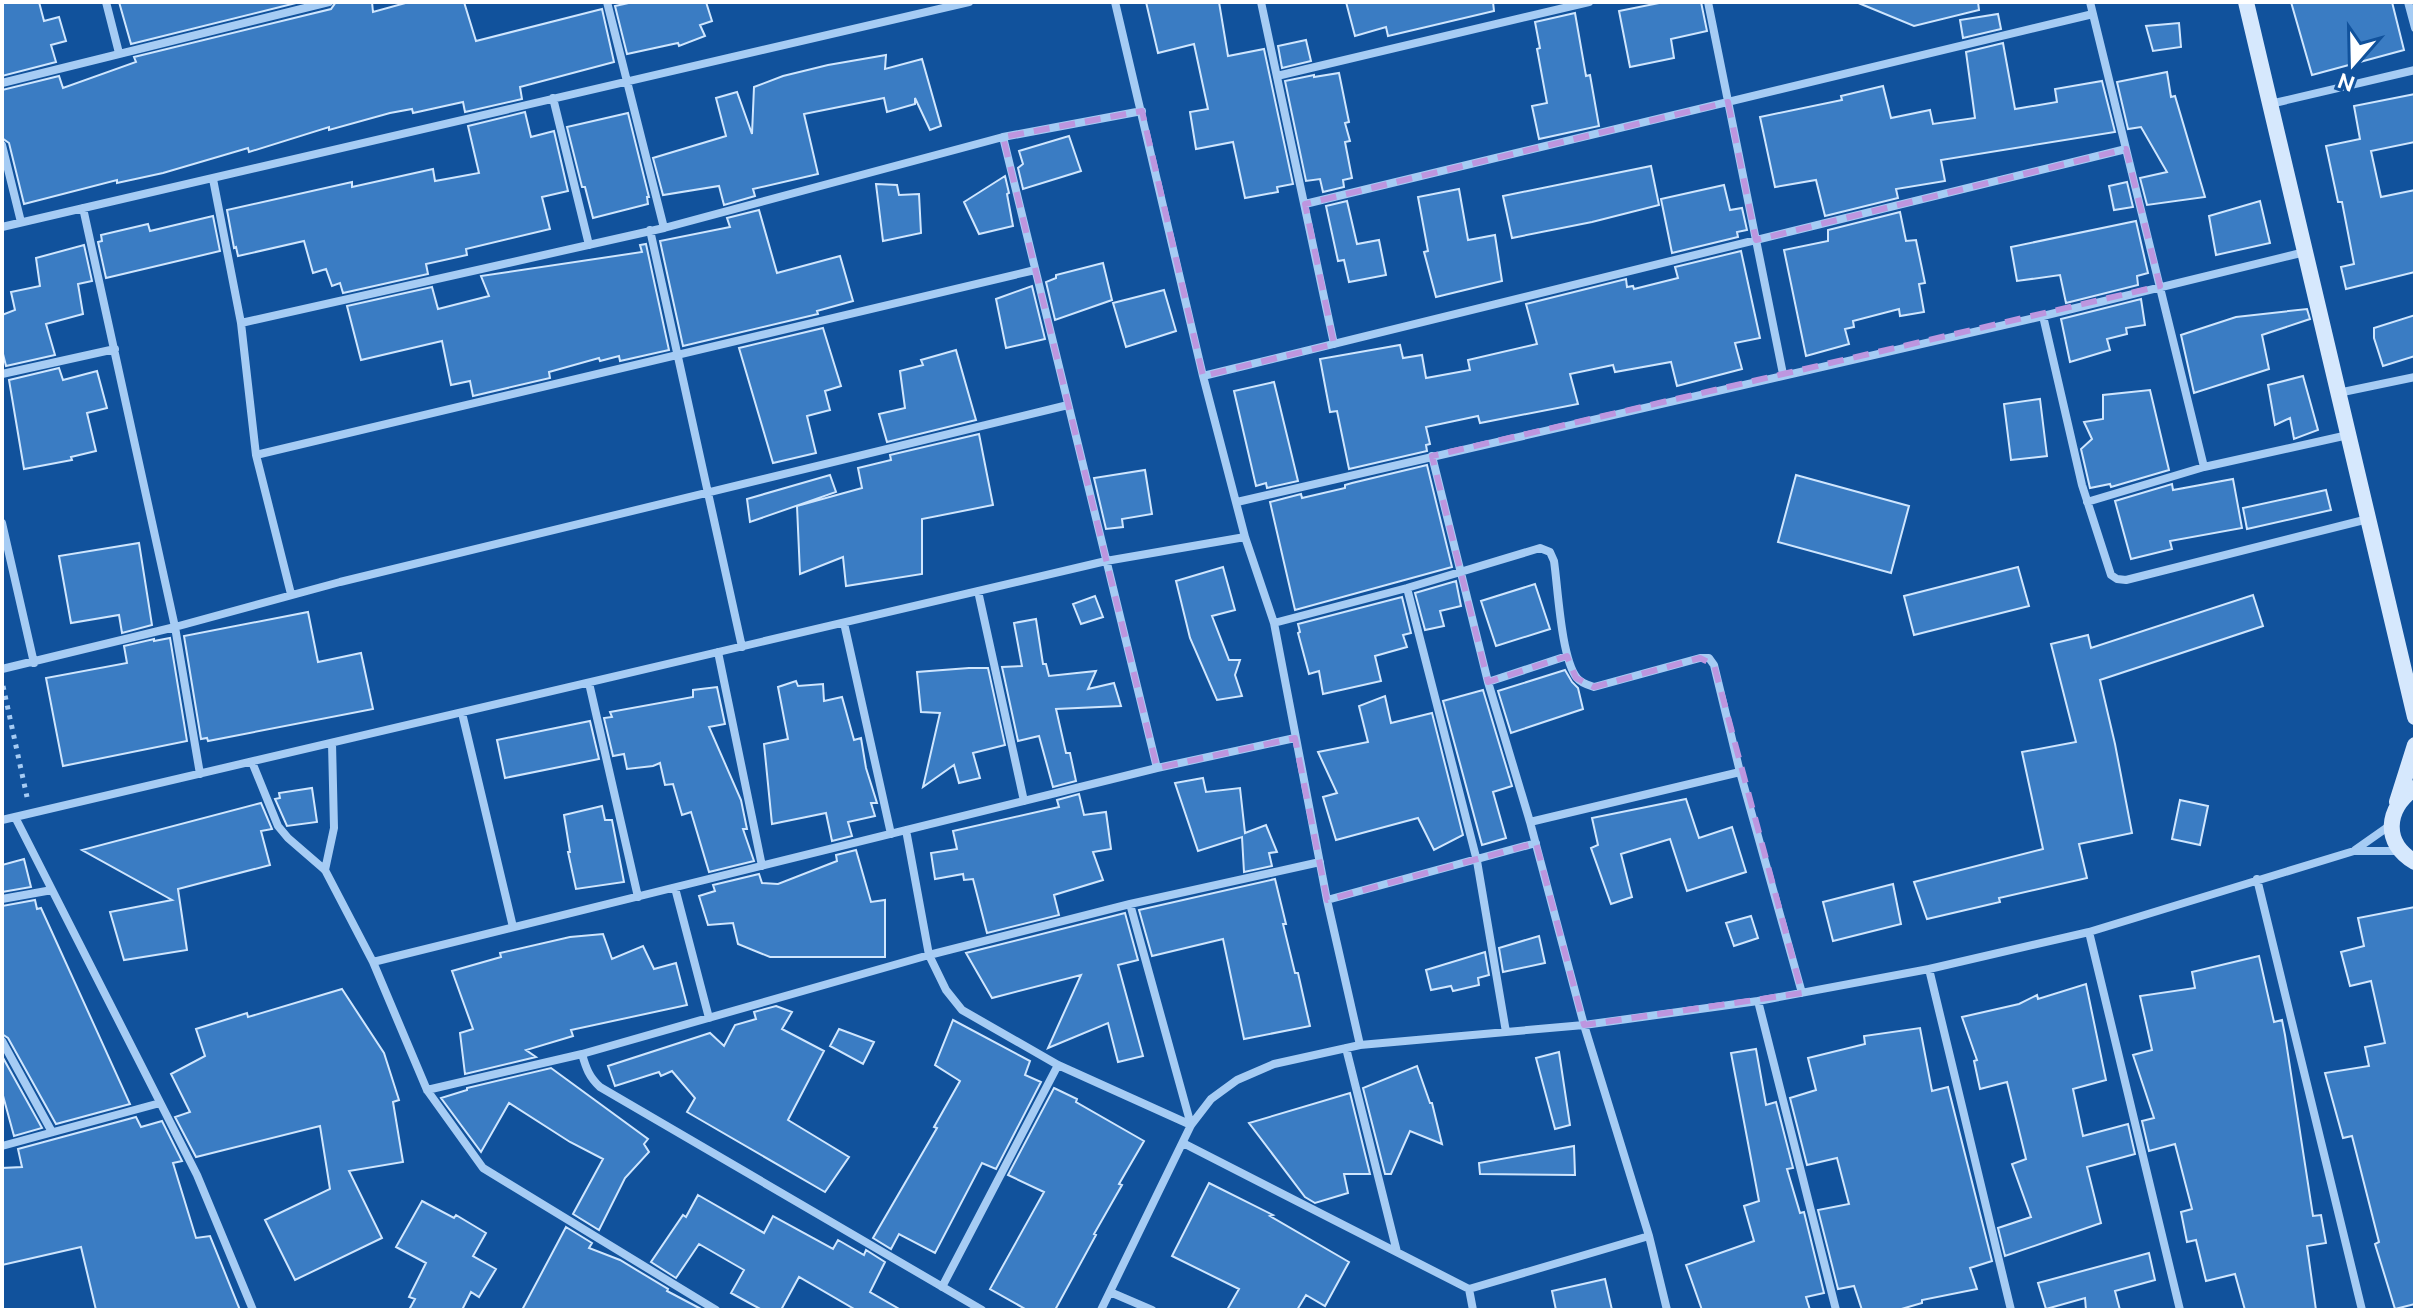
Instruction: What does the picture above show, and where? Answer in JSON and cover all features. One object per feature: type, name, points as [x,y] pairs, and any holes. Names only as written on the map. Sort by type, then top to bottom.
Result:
[{"type":"street","points":[[106,2],[119,53]]},
{"type":"street","points":[[2,83],[329,2]]},
{"type":"street","points":[[607,2],[664,228]]},
{"type":"street","points":[[2,227],[969,2]]},
{"type":"street","points":[[1115,2],[1203,376],[1245,537],[1274,623],[1327,900],[1360,1045]]},
{"type":"street","points":[[1261,2],[1334,344]]},
{"type":"street","points":[[1277,76],[1589,2]]},
{"type":"street","points":[[1708,2],[1783,374]]},
{"type":"street","points":[[2090,2],[2204,467]]},
{"type":"street","points":[[2246,2],[2415,717]]},
{"type":"street","points":[[2408,2],[2415,28]]},
{"type":"street","points":[[1305,204],[2093,14]]},
{"type":"street","points":[[2270,104],[2415,70]]},
{"type":"street","points":[[553,98],[589,245]]},
{"type":"street","points":[[241,323],[664,228],[1003,137],[1142,111]]},
{"type":"street","points":[[1003,137],[1157,768]]},
{"type":"street","points":[[2,145],[21,222]]},
{"type":"street","points":[[1203,376],[2126,149]]},
{"type":"street","points":[[213,179],[241,323],[256,455],[291,594]]},
{"type":"street","points":[[83,208],[175,627],[200,774]]},
{"type":"street","points":[[650,230],[742,647]]},
{"type":"street","points":[[1237,502],[2043,316],[2305,252]]},
{"type":"street","points":[[256,455],[1035,270]]},
{"type":"street","points":[[2043,316],[2087,502],[2111,575],[2117,579],[2126,580],[2368,519]]},
{"type":"street","points":[[2,374],[115,349]]},
{"type":"street","points":[[2338,393],[2415,377]]},
{"type":"street","points":[[2,669],[175,627],[291,594],[1068,405]]},
{"type":"street","points":[[2087,502],[2204,467],[2348,435]]},
{"type":"street","points":[[1432,456],[1488,682],[1536,843],[1584,1025],[1649,1236],[1667,1310]]},
{"type":"street","points":[[2,523],[34,663]]},
{"type":"street","points":[[2,820],[1106,561],[1245,537]]},
{"type":"street","points":[[1274,623],[1407,588],[1540,548],[1550,552],[1554,561],[1567,656],[1576,678],[1584,684],[1594,687],[1709,658],[1714,665],[1740,772],[1802,993]]},
{"type":"street","points":[[1407,588],[1477,861],[1506,1032]]},
{"type":"street","points":[[978,591],[1024,801]]},
{"type":"street","points":[[844,623],[891,834]]},
{"type":"street","points":[[718,652],[762,866]]},
{"type":"street","points":[[1488,682],[1567,656]]},
{"type":"street","points":[[589,683],[638,897]]},
{"type":"street","points":[[462,713],[513,927]]},
{"type":"street","points":[[373,962],[1157,768],[1295,738]]},
{"type":"street","points":[[325,870],[334,828],[332,743]]},
{"type":"street","points":[[2415,745],[2393,817],[2392,834],[2401,851],[2415,862]]},
{"type":"street","points":[[252,762],[278,826],[325,870],[373,962],[427,1090],[483,1168],[716,1310]]},
{"type":"street","points":[[1530,822],[1740,772]]},
{"type":"street","points":[[2354,851],[2393,817],[2403,796],[2415,788]]},
{"type":"street","points":[[15,817],[197,1175],[253,1310]]},
{"type":"street","points":[[906,830],[929,955],[946,990],[962,1010],[1058,1065],[1191,1125]]},
{"type":"street","points":[[1327,900],[1536,843]]},
{"type":"street","points":[[1101,1310],[1191,1125],[1211,1099],[1237,1080],[1274,1064],[1360,1045],[1584,1025],[1758,1001],[1929,969],[2089,932],[2354,851],[2401,851]]},
{"type":"street","points":[[427,1090],[582,1054],[929,955],[1130,904],[1320,862]]},
{"type":"street","points":[[2257,879],[2362,1310]]},
{"type":"street","points":[[675,888],[709,1018]]},
{"type":"street","points":[[2,899],[52,890]]},
{"type":"street","points":[[1130,904],[1191,1125]]},
{"type":"street","points":[[2089,932],[2180,1310]]},
{"type":"street","points":[[1929,969],[2011,1310]]},
{"type":"street","points":[[1758,1001],[1836,1310]]},
{"type":"street","points":[[2,1041],[52,1132]]},
{"type":"street","points":[[1346,1048],[1397,1252]]},
{"type":"street","points":[[582,1054],[587,1071],[600,1087],[982,1310]]},
{"type":"street","points":[[942,1287],[1058,1065]]},
{"type":"street","points":[[2,1146],[160,1103]]},
{"type":"street","points":[[1183,1143],[1469,1289],[1649,1236]]},
{"type":"street","points":[[1469,1289],[1473,1310]]},
{"type":"street","points":[[1110,1292],[1152,1310]]},
{"type":"path","points":[[2,683],[31,814]]},
{"type":"highlighted area","points":[[1728,102],[1756,240],[2126,149],[2160,286],[1432,456],[1488,682],[1567,656],[1576,678],[1594,687],[1700,658],[1714,665],[1802,993],[1584,1025],[1536,843],[1327,900],[1295,738],[1157,768],[1003,137],[1142,111],[1203,376],[1334,344],[1305,204]]},
{"type":"building","points":[[2,2],[39,2],[44,21],[59,17],[66,41],[51,45],[56,62],[2,76]]},
{"type":"building","points":[[119,2],[300,2],[131,44]]},
{"type":"building","points":[[336,2],[372,2],[373,12],[409,2],[464,2],[476,41],[602,9],[614,62],[520,87],[522,99],[465,112],[463,102],[413,113],[412,109],[390,113],[329,130],[329,127],[249,152],[248,148],[163,173],[117,183],[117,180],[24,204],[9,143],[2,138],[2,90],[59,76],[63,88],[136,62],[134,57],[331,9]]},
{"type":"building","points":[[633,2],[706,2],[712,21],[700,25],[705,36],[679,46],[678,43],[627,54],[615,6]]},
{"type":"building","points":[[1146,2],[1219,2],[1228,56],[1264,49],[1293,184],[1277,187],[1278,192],[1245,198],[1233,142],[1196,149],[1190,112],[1208,109],[1194,44],[1158,53]]},
{"type":"building","points":[[1346,2],[1493,2],[1494,11],[1388,36],[1386,27],[1355,36]]},
{"type":"building","points":[[1664,2],[1701,2],[1707,31],[1671,39],[1674,58],[1630,67],[1619,11]]},
{"type":"building","points":[[1856,2],[1978,2],[1979,10],[1914,26]]},
{"type":"building","points":[[2291,2],[2392,2],[2404,50],[2312,75]]},
{"type":"building","points":[[1575,13],[1599,126],[1539,139],[1532,106],[1547,103],[1535,22]]},
{"type":"building","points":[[1998,14],[2001,29],[1963,38],[1960,20]]},
{"type":"building","points":[[2179,23],[2181,47],[2153,51],[2146,26]]},
{"type":"building","points":[[1306,40],[1311,61],[1282,68],[1278,46]]},
{"type":"building","points":[[2003,43],[2015,109],[2057,102],[2055,89],[2102,81],[2115,132],[1941,160],[1945,181],[1896,189],[1898,198],[1825,216],[1816,180],[1775,187],[1760,117],[1842,100],[1841,96],[1883,86],[1891,118],[1930,110],[1933,124],[1975,118],[1966,52]]},
{"type":"building","points":[[886,55],[885,69],[922,59],[941,126],[930,130],[915,98],[915,104],[887,112],[884,98],[804,114],[818,174],[753,189],[755,196],[724,205],[719,186],[663,195],[653,158],[726,136],[716,98],[737,92],[752,134],[754,87],[828,65]]},
{"type":"building","points":[[2167,72],[2171,97],[2175,96],[2205,197],[2147,205],[2140,178],[2167,172],[2141,127],[2128,129],[2117,82]]},
{"type":"building","points":[[1339,73],[1349,122],[1345,123],[1350,141],[1345,142],[1352,178],[1343,180],[1344,187],[1323,192],[1320,179],[1306,181],[1285,81]]},
{"type":"building","points":[[2415,94],[2415,142],[2371,151],[2381,197],[2415,190],[2415,272],[2346,289],[2341,267],[2354,264],[2342,202],[2338,202],[2326,146],[2360,139],[2354,106]]},
{"type":"building","points":[[525,112],[531,137],[554,131],[568,191],[542,197],[550,229],[466,249],[467,255],[426,264],[428,274],[343,293],[340,283],[332,286],[326,269],[313,273],[304,241],[238,256],[234,248],[227,210],[352,182],[352,187],[433,169],[435,181],[479,173],[468,126]]},
{"type":"building","points":[[628,113],[649,197],[648,204],[593,218],[567,127]]},
{"type":"building","points":[[1069,136],[1081,171],[1023,189],[1018,168],[1023,164],[1019,151]]},
{"type":"building","points":[[1651,166],[1659,205],[1512,238],[1503,196]]},
{"type":"building","points":[[1005,176],[1013,226],[979,234],[964,202]]},
{"type":"building","points":[[2127,182],[2133,207],[2114,210],[2109,186]]},
{"type":"building","points":[[876,184],[897,185],[899,195],[919,194],[921,233],[883,241]]},
{"type":"building","points":[[1724,185],[1730,210],[1742,208],[1747,230],[1737,232],[1738,237],[1672,253],[1661,199]]},
{"type":"building","points":[[1459,189],[1468,240],[1495,235],[1502,281],[1436,297],[1424,252],[1428,251],[1418,197]]},
{"type":"building","points":[[1347,201],[1357,244],[1379,240],[1386,275],[1349,282],[1344,260],[1338,261],[1326,206]]},
{"type":"building","points":[[2260,201],[2270,243],[2216,255],[2209,216]]},
{"type":"building","points":[[759,210],[777,273],[840,256],[853,301],[817,311],[818,314],[683,346],[660,241],[730,227],[727,218]]},
{"type":"building","points":[[1900,212],[1906,241],[1916,240],[1925,283],[1919,284],[1924,312],[1900,316],[1899,309],[1853,321],[1854,327],[1845,329],[1849,344],[1806,356],[1784,250],[1828,241],[1828,230]]},
{"type":"building","points":[[213,216],[220,251],[106,278],[98,242],[102,241],[101,235],[148,224],[150,231]]},
{"type":"building","points":[[2136,221],[2148,273],[2137,276],[2138,285],[2066,303],[2060,275],[2017,281],[2011,247]]},
{"type":"building","points":[[646,244],[669,350],[620,361],[619,356],[600,361],[599,358],[549,372],[550,378],[473,396],[470,381],[451,385],[442,341],[361,360],[347,306],[432,287],[438,309],[489,296],[481,276],[642,252],[640,245]]},
{"type":"building","points":[[84,245],[92,281],[78,284],[83,314],[46,324],[55,355],[6,366],[2,350],[2,315],[15,310],[11,292],[40,286],[36,258]]},
{"type":"building","points":[[1741,251],[1760,338],[1735,343],[1742,369],[1677,386],[1671,362],[1615,372],[1613,365],[1570,374],[1578,404],[1480,423],[1478,416],[1426,427],[1430,444],[1426,445],[1427,451],[1349,469],[1337,411],[1330,412],[1320,359],[1400,345],[1403,358],[1422,355],[1426,378],[1470,370],[1468,360],[1537,344],[1526,304],[1626,279],[1627,287],[1633,286],[1634,289],[1678,278],[1675,267]]},
{"type":"building","points":[[1103,263],[1112,300],[1055,320],[1046,282],[1056,278],[1056,275]]},
{"type":"building","points":[[1032,286],[1045,339],[1006,348],[996,299]]},
{"type":"building","points":[[1164,290],[1176,331],[1126,347],[1113,303]]},
{"type":"building","points":[[2141,299],[2145,325],[2126,328],[2127,334],[2107,339],[2110,350],[2070,362],[2061,319]]},
{"type":"building","points":[[2307,309],[2310,319],[2262,335],[2269,369],[2194,393],[2181,335],[2236,317]]},
{"type":"building","points":[[2415,315],[2415,356],[2383,366],[2374,328]]},
{"type":"building","points":[[823,328],[841,386],[825,391],[830,410],[807,416],[816,453],[773,463],[739,348]]},
{"type":"building","points":[[956,350],[976,420],[887,442],[879,414],[905,408],[900,371],[923,365],[921,360]]},
{"type":"building","points":[[59,368],[63,380],[97,371],[107,408],[87,413],[96,451],[71,457],[72,460],[24,469],[9,380]]},
{"type":"building","points":[[2303,376],[2318,430],[2294,439],[2290,418],[2275,425],[2268,385]]},
{"type":"building","points":[[1274,382],[1298,481],[1267,488],[1266,483],[1256,486],[1234,391]]},
{"type":"building","points":[[2150,390],[2169,470],[2111,487],[2110,484],[2090,488],[2081,449],[2092,439],[2084,422],[2103,419],[2103,395]]},
{"type":"building","points":[[2040,399],[2047,456],[2011,460],[2004,404]]},
{"type":"building","points":[[979,434],[993,505],[922,519],[922,574],[846,586],[843,557],[800,574],[797,506],[862,488],[858,468],[891,460],[890,455]]},
{"type":"building","points":[[1427,465],[1452,567],[1295,610],[1270,502],[1345,488],[1345,485],[1352,483]]},
{"type":"building","points":[[1145,470],[1152,514],[1122,519],[1123,527],[1106,529],[1094,478]]},
{"type":"building","points":[[830,475],[836,492],[750,522],[747,499]]},
{"type":"building","points":[[1796,475],[1909,506],[1891,573],[1778,542]]},
{"type":"building","points":[[2233,479],[2242,528],[2170,541],[2172,549],[2131,559],[2115,501],[2172,484],[2173,490]]},
{"type":"building","points":[[2326,490],[2331,510],[2247,529],[2243,508]]},
{"type":"building","points":[[139,543],[152,625],[122,633],[119,615],[71,623],[59,556]]},
{"type":"building","points":[[1223,567],[1235,610],[1212,616],[1229,660],[1240,660],[1235,675],[1242,696],[1217,700],[1190,638],[1176,581]]},
{"type":"building","points":[[2018,567],[2029,606],[1914,635],[1904,596]]},
{"type":"building","points":[[1456,581],[1461,606],[1440,611],[1444,626],[1425,630],[1415,593]]},
{"type":"building","points":[[1535,584],[1550,629],[1496,646],[1481,601]]},
{"type":"building","points":[[2253,595],[2263,626],[2100,680],[2132,833],[2079,844],[2087,878],[1999,898],[2000,902],[1927,919],[1914,882],[2043,849],[2022,752],[2076,742],[2051,644],[2088,635],[2091,648]]},
{"type":"building","points":[[1095,596],[1103,617],[1081,624],[1073,604]]},
{"type":"building","points":[[1402,597],[1411,633],[1403,635],[1407,647],[1375,656],[1381,681],[1323,694],[1319,671],[1309,674],[1298,624]]},
{"type":"building","points":[[308,612],[318,662],[361,653],[373,709],[208,741],[207,738],[201,739],[184,636]]},
{"type":"building","points":[[1036,619],[1043,664],[1046,664],[1049,676],[1096,671],[1088,689],[1114,683],[1121,706],[1056,709],[1076,781],[1053,787],[1039,736],[1018,741],[1002,667],[1022,666],[1014,623]]},
{"type":"building","points":[[170,638],[187,741],[63,766],[46,678],[127,663],[124,646]]},
{"type":"building","points":[[988,668],[1005,745],[973,753],[980,778],[959,783],[954,765],[923,787],[940,713],[921,712],[917,672]]},
{"type":"building","points":[[1565,670],[1578,688],[1583,709],[1511,733],[1498,691]]},
{"type":"building","points":[[796,681],[798,686],[823,684],[824,701],[842,697],[854,740],[861,738],[877,803],[871,803],[875,816],[848,822],[852,836],[832,841],[826,813],[772,824],[764,744],[788,739],[778,687]]},
{"type":"building","points":[[717,687],[725,724],[709,727],[741,800],[747,829],[743,829],[754,861],[709,872],[691,812],[682,815],[673,784],[665,785],[660,763],[627,769],[624,754],[613,756],[604,718],[612,717],[610,712],[693,697],[693,690]]},
{"type":"building","points":[[1483,690],[1512,786],[1493,792],[1506,838],[1482,845],[1443,701]]},
{"type":"building","points":[[1385,696],[1391,723],[1432,713],[1463,835],[1434,850],[1418,818],[1336,840],[1323,797],[1337,793],[1318,752],[1368,742],[1359,706]]},
{"type":"building","points":[[590,721],[599,759],[505,778],[497,740]]},
{"type":"building","points":[[1203,778],[1206,792],[1240,788],[1245,833],[1266,825],[1277,852],[1269,853],[1272,866],[1244,872],[1242,837],[1198,851],[1175,783]]},
{"type":"building","points":[[312,788],[317,822],[287,826],[275,799],[280,798],[279,793]]},
{"type":"building","points":[[1079,794],[1084,815],[1106,812],[1111,849],[1093,852],[1103,880],[1054,895],[1059,915],[987,933],[973,879],[964,880],[963,874],[935,879],[931,853],[957,849],[953,831],[1059,807],[1057,800]]},
{"type":"building","points":[[1686,799],[1699,838],[1732,827],[1746,872],[1687,891],[1670,839],[1621,854],[1632,897],[1611,904],[1591,848],[1598,845],[1592,818]]},
{"type":"building","points":[[2180,800],[2208,806],[2200,845],[2172,839]]},
{"type":"building","points":[[261,803],[272,829],[261,831],[270,865],[178,889],[187,950],[124,960],[110,912],[172,900],[82,850]]},
{"type":"building","points":[[602,806],[605,820],[612,820],[624,882],[576,889],[564,815]]},
{"type":"building","points":[[856,850],[871,902],[885,900],[885,957],[770,957],[738,944],[733,923],[708,925],[699,896],[715,891],[713,885],[759,874],[762,883],[778,884],[837,861],[836,855]]},
{"type":"building","points":[[24,859],[31,887],[2,892],[2,865]]},
{"type":"building","points":[[1275,879],[1286,924],[1283,924],[1310,1026],[1244,1039],[1223,939],[1152,956],[1139,910]]},
{"type":"building","points":[[1893,884],[1901,924],[1833,941],[1823,902]]},
{"type":"building","points":[[35,900],[130,1104],[56,1124],[8,1038],[2,1034],[2,906]]},
{"type":"building","points":[[2415,907],[2415,1304],[2395,1309],[2375,1244],[2379,1242],[2352,1136],[2343,1138],[2325,1073],[2369,1066],[2365,1047],[2385,1043],[2371,981],[2350,986],[2341,952],[2364,946],[2358,918]]},
{"type":"building","points":[[1125,913],[1138,960],[1118,965],[1143,1056],[1118,1062],[1108,1023],[1048,1048],[1081,975],[992,998],[966,953]]},
{"type":"building","points":[[1751,916],[1758,938],[1734,946],[1726,923]]},
{"type":"building","points":[[603,934],[612,959],[643,946],[654,969],[676,963],[687,1005],[571,1030],[573,1036],[526,1050],[536,1057],[465,1074],[460,1033],[473,1029],[452,971],[501,957],[500,953],[570,937]]},
{"type":"building","points":[[1539,936],[1545,963],[1503,972],[1499,948]]},
{"type":"building","points":[[1485,952],[1489,975],[1478,978],[1479,985],[1453,991],[1451,986],[1431,990],[1426,970]]},
{"type":"building","points":[[2259,956],[2274,1022],[2282,1020],[2313,1216],[2321,1215],[2326,1243],[2307,1246],[2316,1310],[2245,1310],[2235,1274],[2206,1281],[2196,1240],[2187,1242],[2181,1212],[2192,1209],[2175,1144],[2149,1151],[2142,1121],[2154,1118],[2133,1055],[2152,1050],[2140,996],[2195,988],[2192,972]]},
{"type":"building","points":[[2086,984],[2106,1080],[2073,1089],[2083,1136],[2128,1124],[2135,1154],[2087,1167],[2101,1223],[2005,1256],[1998,1228],[2031,1217],[2012,1164],[2026,1159],[2007,1082],[1980,1089],[1974,1061],[1977,1060],[1962,1017]]},
{"type":"building","points":[[342,989],[384,1053],[399,1100],[393,1102],[403,1162],[349,1171],[382,1238],[295,1280],[265,1220],[330,1189],[320,1126],[196,1157],[175,1117],[190,1112],[171,1074],[205,1056],[196,1029]]},
{"type":"building","points":[[776,1006],[792,1012],[782,1029],[824,1051],[788,1120],[849,1157],[825,1192],[687,1112],[695,1098],[672,1071],[615,1086],[608,1066],[710,1033],[724,1046],[735,1025],[756,1019],[754,1012]]},
{"type":"building","points":[[953,1020],[1030,1061],[1025,1075],[1041,1082],[996,1169],[982,1163],[935,1253],[899,1234],[891,1249],[873,1238],[937,1128],[934,1127],[960,1081],[935,1065]]},
{"type":"building","points":[[1920,1028],[1932,1091],[1948,1087],[1992,1261],[1970,1268],[1977,1289],[1922,1300],[1922,1303],[1898,1310],[1862,1310],[1854,1286],[1838,1289],[1818,1210],[1849,1204],[1837,1158],[1807,1165],[1790,1098],[1816,1090],[1808,1058],[1865,1044],[1864,1036]]},
{"type":"building","points":[[839,1029],[874,1042],[863,1064],[830,1046]]},
{"type":"building","points":[[1756,1049],[1766,1105],[1776,1102],[1793,1168],[1787,1169],[1800,1213],[1804,1212],[1824,1293],[1806,1297],[1810,1310],[1702,1310],[1686,1265],[1754,1241],[1744,1206],[1759,1201],[1731,1053]]},
{"type":"building","points":[[1559,1052],[1570,1125],[1555,1129],[1536,1058]]},
{"type":"building","points":[[2,1056],[42,1128],[14,1136],[2,1092]]},
{"type":"building","points":[[1417,1066],[1432,1103],[1442,1144],[1410,1131],[1391,1174],[1385,1174],[1363,1088]]},
{"type":"building","points":[[551,1068],[648,1139],[644,1144],[649,1152],[625,1178],[599,1230],[573,1214],[603,1159],[509,1103],[481,1152],[441,1098],[467,1088]]},
{"type":"building","points":[[1054,1088],[1144,1141],[1055,1310],[1027,1310],[990,1289],[1044,1192],[1008,1175]]},
{"type":"building","points":[[1350,1093],[1370,1174],[1344,1174],[1348,1193],[1315,1203],[1305,1197],[1249,1123]]},
{"type":"building","points":[[136,1117],[141,1127],[162,1121],[182,1161],[173,1163],[196,1238],[210,1236],[240,1310],[96,1310],[81,1247],[2,1265],[2,1168],[22,1167],[18,1149]]},
{"type":"building","points":[[1574,1146],[1575,1175],[1480,1174],[1479,1163]]},
{"type":"building","points":[[1209,1183],[1273,1215],[1270,1216],[1349,1262],[1325,1306],[1306,1295],[1297,1310],[1227,1310],[1239,1289],[1172,1256]]},
{"type":"building","points":[[698,1195],[764,1233],[773,1216],[833,1249],[838,1240],[864,1255],[866,1250],[885,1262],[870,1292],[901,1310],[856,1310],[799,1277],[781,1310],[762,1310],[731,1293],[744,1270],[699,1244],[676,1278],[651,1262],[683,1215],[686,1217]]},
{"type":"building","points":[[422,1201],[454,1218],[456,1215],[486,1233],[473,1256],[496,1269],[479,1297],[471,1292],[462,1310],[409,1310],[415,1299],[409,1297],[426,1263],[396,1247]]},
{"type":"building","points":[[566,1227],[592,1243],[589,1248],[620,1260],[703,1310],[522,1310]]},
{"type":"building","points":[[2149,1253],[2155,1280],[2115,1291],[2120,1310],[2086,1310],[2085,1298],[2046,1309],[2038,1283]]},
{"type":"building","points":[[1605,1279],[1612,1310],[1556,1310],[1552,1291]]}]
